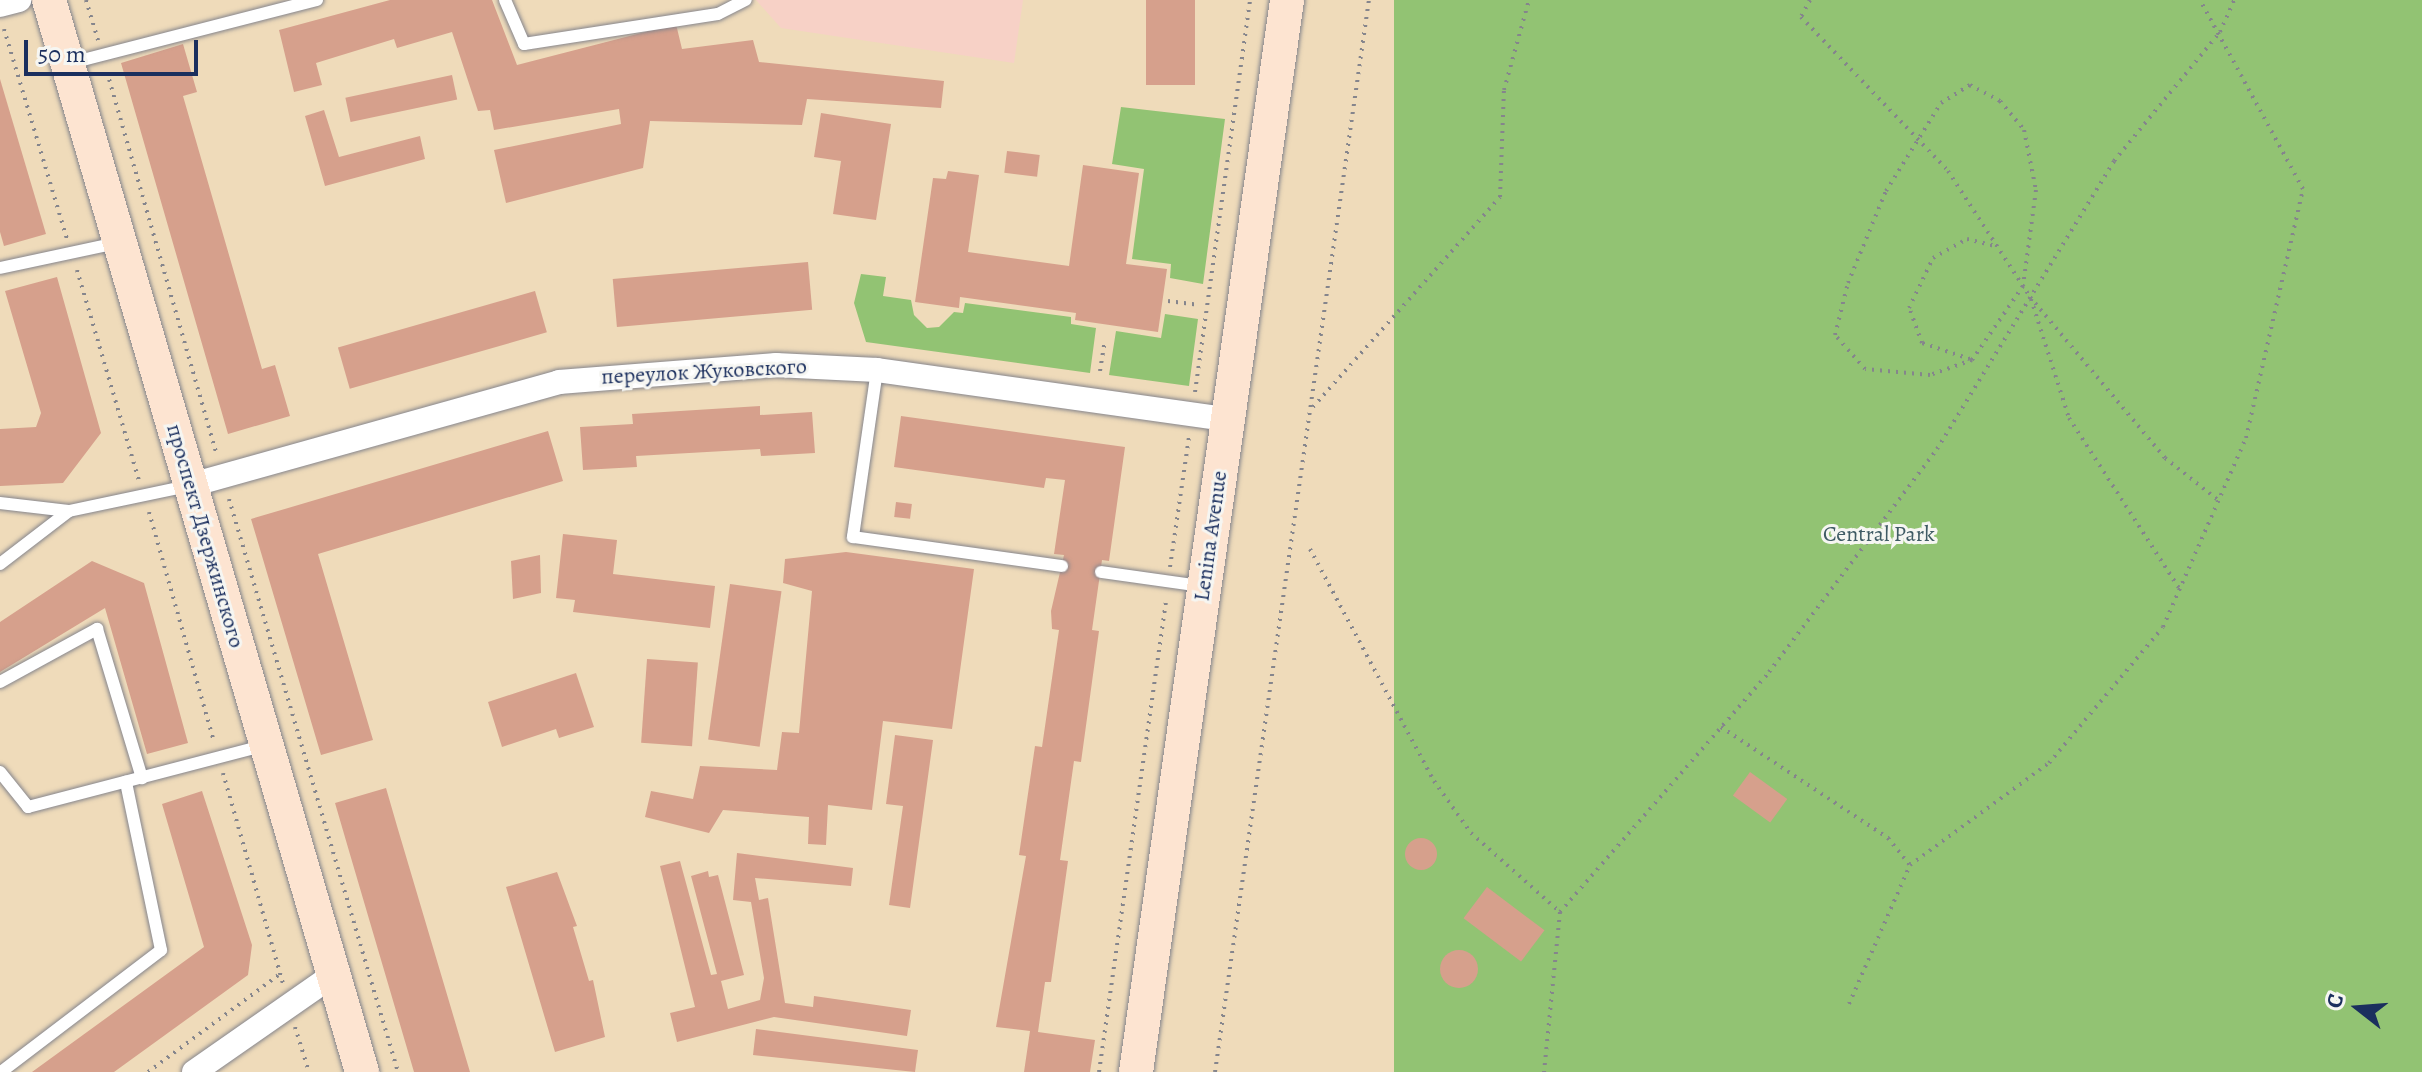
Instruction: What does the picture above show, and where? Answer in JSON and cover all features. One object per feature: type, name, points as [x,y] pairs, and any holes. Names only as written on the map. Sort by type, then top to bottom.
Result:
[{"type":"main road","name":"проспект Дзержинского","points":[[49,0],[120,242],[207,481],[267,746],[362,1072]]},
{"type":"main road","name":"Lenina Avenue","points":[[1136,1072],[1287,0]]},
{"type":"street","points":[[0,5],[19,0]]},
{"type":"street","name":"переулок Жуковского","points":[[207,481],[559,382],[776,365],[877,370],[1227,419]]},
{"type":"street","points":[[194,1072],[333,975]]},
{"type":"lane","points":[[68,64],[317,0]]},
{"type":"lane","points":[[505,0],[524,44],[718,14],[746,0]]},
{"type":"lane","points":[[0,268],[120,242]]},
{"type":"lane","points":[[877,370],[853,537],[1062,566]]},
{"type":"lane","points":[[0,503],[69,511],[207,481]]},
{"type":"lane","points":[[0,564],[69,511]]},
{"type":"lane","points":[[1101,572],[1204,586]]},
{"type":"lane","points":[[0,682],[97,629],[142,778]]},
{"type":"lane","points":[[0,772],[28,807],[267,746]]},
{"type":"lane","points":[[1,1072],[161,950],[126,782]]},
{"type":"path","points":[[86,0],[207,481],[398,1072]]},
{"type":"path","points":[[1099,1072],[1250,0]]},
{"type":"path","points":[[1215,1072],[1369,0]]},
{"type":"path","points":[[1311,409],[1500,197],[1504,90],[1529,0]]},
{"type":"path","points":[[1849,1004],[1910,865],[2049,763],[2163,627],[2246,438],[2303,189],[2200,0]]},
{"type":"path","points":[[1544,1072],[1560,912],[1769,672],[1937,449],[2114,161],[2220,32],[2234,0]]},
{"type":"path","points":[[1807,1],[1801,17],[1948,171],[2030,297],[2165,458],[2218,500]]},
{"type":"path","points":[[0,15],[144,495],[309,1072]]},
{"type":"path","points":[[1970,85],[2000,101],[2024,130],[2036,190],[2023,286],[1972,360],[1930,375],[1865,369],[1835,335],[1848,283],[1886,191],[1919,141],[1941,103],[1970,85]]},
{"type":"path","points":[[1972,360],[1922,343],[1909,308],[1933,258],[1967,239],[1997,246]]},
{"type":"path","points":[[2030,297],[2069,418],[2180,589]]},
{"type":"path","points":[[1168,301],[1200,305]]},
{"type":"path","points":[[1100,371],[1105,341]]},
{"type":"path","points":[[1310,549],[1434,781],[1471,833],[1560,912]]},
{"type":"path","points":[[1721,727],[1888,838],[1910,865]]},
{"type":"path","points":[[148,1072],[280,974]]},
{"type":"shaded area","points":[[756,0],[1023,0],[1014,63],[781,28]]},
{"type":"green space","name":"Central Park","points":[[1394,0],[2422,0],[2422,1072],[1394,1072]]},
{"type":"green space","points":[[1121,107],[1225,119],[1203,284],[1170,278],[1171,264],[1132,259],[1144,169],[1112,164]]},
{"type":"green space","points":[[861,274],[886,277],[883,296],[911,300],[914,315],[927,328],[939,327],[954,312],[963,313],[965,303],[1071,317],[1071,324],[1096,328],[1090,373],[866,342],[854,303]]},
{"type":"green space","points":[[1165,314],[1198,319],[1189,386],[1109,375],[1116,331],[1161,338]]},
{"type":"building","points":[[390,0],[492,0],[517,65],[676,24],[682,49],[753,40],[759,62],[944,81],[941,108],[807,99],[802,125],[650,121],[643,168],[506,203],[494,150],[621,124],[619,109],[494,130],[490,110],[478,111],[452,32],[397,48],[394,39],[316,63],[322,85],[294,92],[279,30]]},
{"type":"building","points":[[1146,0],[1195,0],[1195,85],[1146,85]]},
{"type":"building","points":[[183,44],[197,92],[183,96],[262,369],[275,365],[290,416],[228,434],[121,63]]},
{"type":"building","points":[[452,75],[457,99],[351,122],[345,98]]},
{"type":"building","points":[[0,79],[46,234],[4,246],[0,232]]},
{"type":"building","points":[[324,110],[339,157],[420,136],[425,159],[325,186],[305,116]]},
{"type":"building","points":[[821,113],[891,124],[876,220],[833,214],[841,161],[814,157]]},
{"type":"building","points":[[1007,151],[1040,155],[1037,177],[1004,173]]},
{"type":"building","points":[[1083,165],[1139,173],[1126,264],[1167,269],[1158,332],[1075,320],[1076,313],[960,297],[959,308],[915,302],[933,178],[946,179],[948,171],[979,175],[968,252],[1069,266]]},
{"type":"building","points":[[808,262],[812,310],[617,327],[613,279]]},
{"type":"building","points":[[57,277],[101,433],[63,483],[0,486],[0,429],[36,427],[41,413],[5,291]]},
{"type":"building","points":[[535,291],[547,332],[350,389],[338,348]]},
{"type":"building","points":[[760,406],[760,415],[812,412],[815,453],[761,456],[760,449],[636,456],[637,467],[583,470],[580,427],[633,424],[632,414]]},
{"type":"building","points":[[901,416],[1125,447],[1109,561],[1102,560],[1092,630],[1099,631],[1081,762],[1074,761],[1060,860],[1068,861],[1051,982],[1045,982],[1038,1032],[1095,1040],[1090,1072],[1024,1072],[1030,1031],[996,1027],[1026,856],[1019,855],[1035,746],[1042,747],[1059,630],[1052,629],[1051,611],[1064,555],[1054,554],[1065,480],[1046,478],[1044,488],[894,467]]},
{"type":"building","points":[[548,431],[563,481],[318,554],[373,740],[321,755],[251,519]]},
{"type":"building","points":[[896,502],[912,504],[910,519],[894,517]]},
{"type":"building","points":[[563,534],[617,540],[613,574],[715,586],[710,628],[573,612],[575,600],[556,598]]},
{"type":"building","points":[[846,552],[974,569],[952,729],[883,721],[872,810],[828,805],[826,845],[808,844],[809,817],[723,810],[709,833],[645,817],[651,791],[693,799],[700,766],[777,770],[782,732],[799,733],[812,591],[783,583],[785,559]]},
{"type":"building","points":[[540,555],[541,593],[513,599],[511,561]]},
{"type":"building","points":[[92,561],[144,583],[188,743],[147,754],[105,608],[0,672],[0,622]]},
{"type":"building","points":[[730,584],[781,591],[760,747],[708,739]]},
{"type":"building","points":[[647,659],[698,663],[692,746],[641,743]]},
{"type":"building","points":[[576,673],[594,727],[559,738],[556,729],[502,747],[488,702]]},
{"type":"building","points":[[895,735],[933,740],[910,908],[889,905],[903,806],[886,804]]},
{"type":"building","points":[[1750,772],[1787,799],[1770,822],[1733,795]]},
{"type":"building","points":[[386,788],[470,1072],[414,1072],[335,803]]},
{"type":"building","points":[[202,791],[252,945],[248,975],[114,1072],[32,1072],[204,947],[162,804]]},
{"type":"building","points":[[1421,838],[1432,843],[1437,854],[1432,865],[1421,870],[1410,865],[1405,854],[1410,843]]},
{"type":"building","points":[[737,853],[853,868],[851,886],[755,878],[759,900],[768,898],[785,1003],[813,1007],[814,996],[911,1010],[907,1036],[774,1017],[677,1042],[670,1013],[695,1007],[660,866],[680,861],[711,975],[717,974],[691,876],[708,871],[709,877],[718,875],[744,975],[721,981],[728,1009],[760,1000],[764,978],[751,902],[733,900]]},
{"type":"building","points":[[557,872],[577,926],[573,927],[589,981],[593,980],[605,1037],[555,1052],[506,887]]},
{"type":"building","points":[[1487,887],[1545,930],[1521,961],[1464,918]]},
{"type":"building","points":[[1459,950],[1472,956],[1478,969],[1472,982],[1459,988],[1446,982],[1440,969],[1446,956]]},
{"type":"building","points":[[756,1029],[918,1050],[915,1072],[753,1055]]}]
